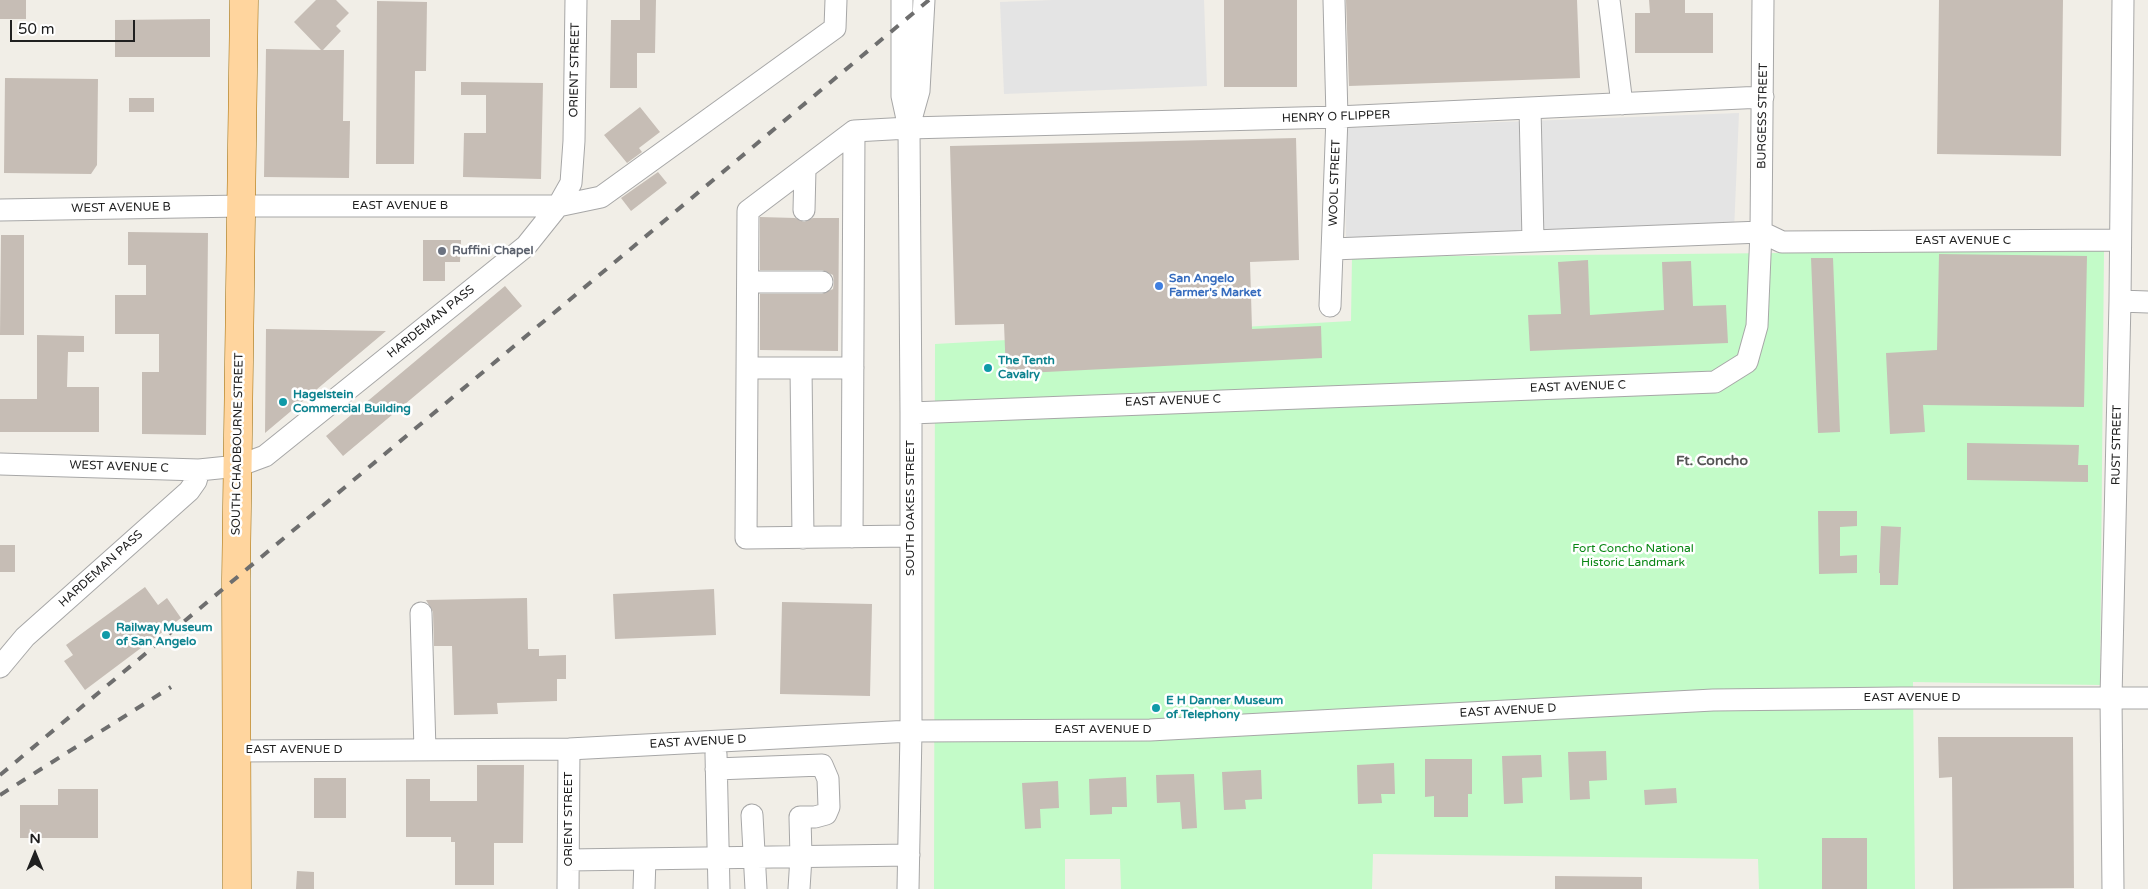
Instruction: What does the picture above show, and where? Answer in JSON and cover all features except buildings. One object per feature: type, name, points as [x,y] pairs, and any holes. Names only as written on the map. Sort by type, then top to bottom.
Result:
[{"type":"main road","name":"SOUTH CHADBOURNE STREET","points":[[237,889],[236,579],[244,0]]},
{"type":"street","name":"ORIENT STREET","points":[[574,141],[576,0]]},
{"type":"street","name":"EAST AVENUE B","points":[[242,206],[558,206],[601,197],[671,144],[835,28],[836,0]]},
{"type":"street","name":"SOUTH OAKES STREET","points":[[902,0],[902,96],[909,128],[912,412],[911,731],[908,889]]},
{"type":"street","name":"SOUTH OAKES STREET","points":[[909,128],[919,92],[924,0]]},
{"type":"street","name":"WOOL STREET","points":[[1330,306],[1337,118],[1334,0]]},
{"type":"street","points":[[1609,0],[1622,104]]},
{"type":"street","name":"BURGESS STREET","points":[[1761,232],[1763,0]]},
{"type":"street","name":"RUST STREET","points":[[2113,889],[2111,698],[2120,301],[2124,0]]},
{"type":"street","name":"HENRY O FLIPPER","points":[[854,131],[909,128],[1337,118],[1763,97]]},
{"type":"street","points":[[1530,108],[1533,240]]},
{"type":"street","points":[[854,131],[748,211],[746,538],[912,536]]},
{"type":"street","points":[[852,537],[854,131]]},
{"type":"street","name":"HARDEMAN PASS","points":[[238,466],[265,456],[526,246],[558,206],[571,183],[574,141]]},
{"type":"street","points":[[804,168],[804,210]]},
{"type":"street","name":"WEST AVENUE B","points":[[0,210],[242,206]]},
{"type":"street","points":[[1333,249],[1761,232]]},
{"type":"street","name":"EAST AVENUE C","points":[[912,412],[1714,382],[1746,362],[1757,326],[1761,232],[1782,242],[2120,240]]},
{"type":"street","points":[[748,282],[822,282]]},
{"type":"street","points":[[2120,301],[2148,302]]},
{"type":"street","points":[[748,368],[853,368]]},
{"type":"street","points":[[801,368],[803,538]]},
{"type":"street","name":"WEST AVENUE C","points":[[0,464],[199,470],[238,466]]},
{"type":"street","name":"HARDEMAN PASS","points":[[0,667],[25,637],[189,491],[196,481],[199,470]]},
{"type":"street","points":[[421,614],[425,750]]},
{"type":"street","name":"EAST AVENUE D","points":[[238,751],[569,749],[911,731],[1150,730],[1713,700],[2148,698]]},
{"type":"street","points":[[800,889],[800,817],[815,817],[826,814],[829,807],[828,779],[822,765],[822,736]]},
{"type":"street","points":[[716,742],[719,889]]},
{"type":"street","name":"ORIENT STREET","points":[[568,889],[569,749]]},
{"type":"street","points":[[716,769],[822,765]]},
{"type":"street","points":[[752,815],[756,889]]},
{"type":"street","points":[[569,860],[909,855]]},
{"type":"street","points":[[644,889],[645,859]]},
{"type":"green space","name":"Fort Concho National Historic Landmark","points":[[2104,250],[2100,685],[1913,682],[1915,889],[1759,889],[1758,859],[1373,854],[1372,889],[1121,889],[1120,859],[1065,859],[1065,889],[934,889],[935,344],[1351,321],[1352,257]]},
{"type":"shaded area","points":[[1204,0],[1207,86],[1004,94],[1000,2]]},
{"type":"shaded area","points":[[1739,113],[1734,231],[1346,240],[1344,128]]},
{"type":"railway","points":[[0,775],[929,0]]},
{"type":"railway","points":[[0,795],[171,687]]},
{"type":"place","name":"Ruffini Chapel","points":[[442,251]]},
{"type":"place","name":"San Angelo Farmer's Market","points":[[1159,286]]},
{"type":"place","name":"The Tenth Cavalry","points":[[988,368]]},
{"type":"place","name":"Hagelstein Commercial Building","points":[[283,402]]},
{"type":"place","name":"Railway Museum of San Angelo","points":[[106,635]]},
{"type":"place","name":"E H Danner Museum of Telephony","points":[[1156,708]]},
{"type":"district","name":"Ft. Concho","points":[[1712,461]]}]
